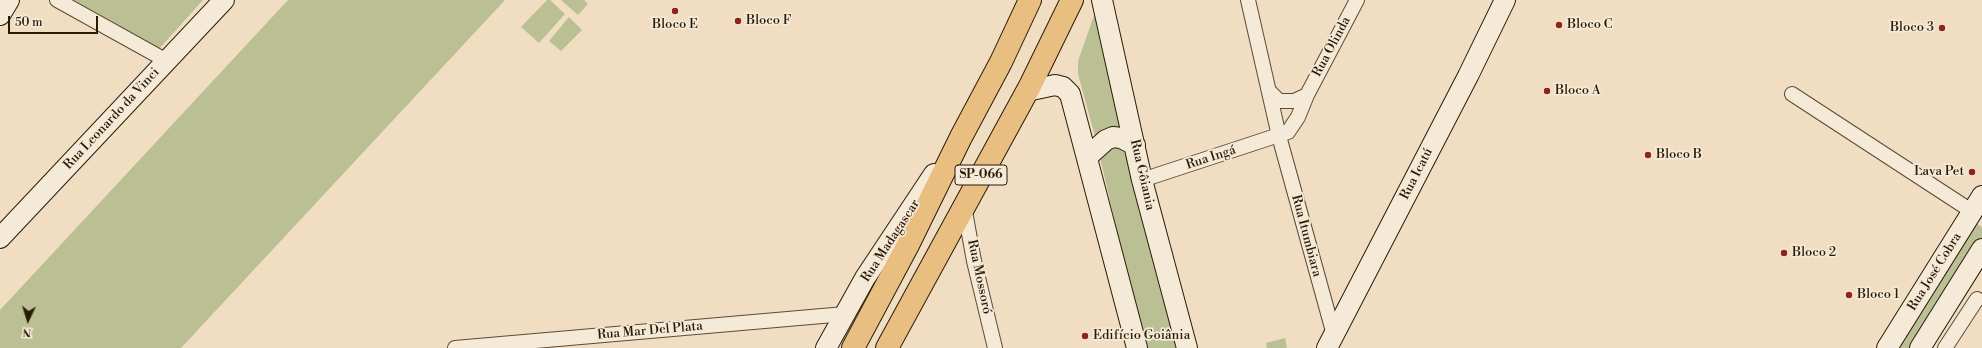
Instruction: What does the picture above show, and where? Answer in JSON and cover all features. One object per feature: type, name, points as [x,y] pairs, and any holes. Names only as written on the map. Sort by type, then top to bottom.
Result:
[{"type":"main road","name":"SP-066","points":[[852,348],[1001,62],[1030,0]]},
{"type":"main road","name":"SP-066","points":[[887,348],[937,259],[964,206],[1027,91],[1072,0]]},
{"type":"main road","points":[[908,243],[922,254],[937,259]]},
{"type":"street","points":[[0,16],[8,0]]},
{"type":"street","points":[[57,0],[167,61]]},
{"type":"street","name":"Rua Leonardo da Vinci","points":[[0,238],[224,0]]},
{"type":"street","name":"Rua Gôiania","points":[[1102,0],[1142,180],[1187,348]]},
{"type":"street","points":[[1248,0],[1268,91],[1279,101],[1294,101],[1306,95]]},
{"type":"street","name":"Rua Olinda","points":[[1279,136],[1288,132],[1294,124],[1306,95],[1358,0]]},
{"type":"street","name":"Rua Icatú","points":[[1330,341],[1468,76],[1505,0]]},
{"type":"street","points":[[1027,91],[1054,85],[1063,87],[1070,94],[1137,348]]},
{"type":"street","name":"Rua Itumbiara","points":[[1268,91],[1330,341]]},
{"type":"street","points":[[1792,94],[1979,209]]},
{"type":"street","name":"Rua Ingá","points":[[1142,180],[1279,136]]},
{"type":"street","name":"Rua Madagascar","points":[[826,348],[865,278],[961,137]]},
{"type":"street","points":[[1087,157],[1106,140],[1113,137],[1121,138],[1135,145]]},
{"type":"street","name":"Rua Mossoró","points":[[964,206],[974,261],[995,348]]},
{"type":"street","name":"Rua José Cobra","points":[[1887,348],[1979,209]]},
{"type":"street","points":[[1920,348],[1982,250]]},
{"type":"street","points":[[1945,348],[1977,299]]},
{"type":"street","name":"Rua Mar Del Plata","points":[[454,348],[555,344],[845,314]]},
{"type":"green space","points":[[72,0],[203,0],[159,49]]},
{"type":"green space","points":[[288,0],[505,0],[181,348],[0,348],[0,310]]},
{"type":"green space","points":[[547,0],[550,0],[565,14],[539,43],[521,27]]},
{"type":"green space","points":[[561,0],[584,0],[588,4],[578,15]]},
{"type":"green space","points":[[1098,4],[1182,348],[1148,348],[1121,248],[1096,140],[1078,74],[1078,61]]},
{"type":"green space","points":[[569,17],[582,30],[561,51],[549,41]]},
{"type":"green space","points":[[1971,220],[1982,227],[1982,239],[1914,348],[1892,348]]},
{"type":"green space","points":[[1285,338],[1287,348],[1267,348],[1266,343]]},
{"type":"place","name":"Bloco E","points":[[675,11]]},
{"type":"place","name":"Bloco F","points":[[738,21]]},
{"type":"place","name":"Bloco C","points":[[1559,25]]},
{"type":"place","name":"Bloco 3","points":[[1942,28]]},
{"type":"place","name":"Bloco A","points":[[1547,91]]},
{"type":"place","name":"Bloco B","points":[[1648,155]]},
{"type":"place","name":"Lava Pet","points":[[1972,172]]},
{"type":"place","name":"Bloco 2","points":[[1784,253]]},
{"type":"place","name":"Bloco 1","points":[[1849,295]]},
{"type":"place","name":"Edifício Goiânia","points":[[1085,336]]}]
